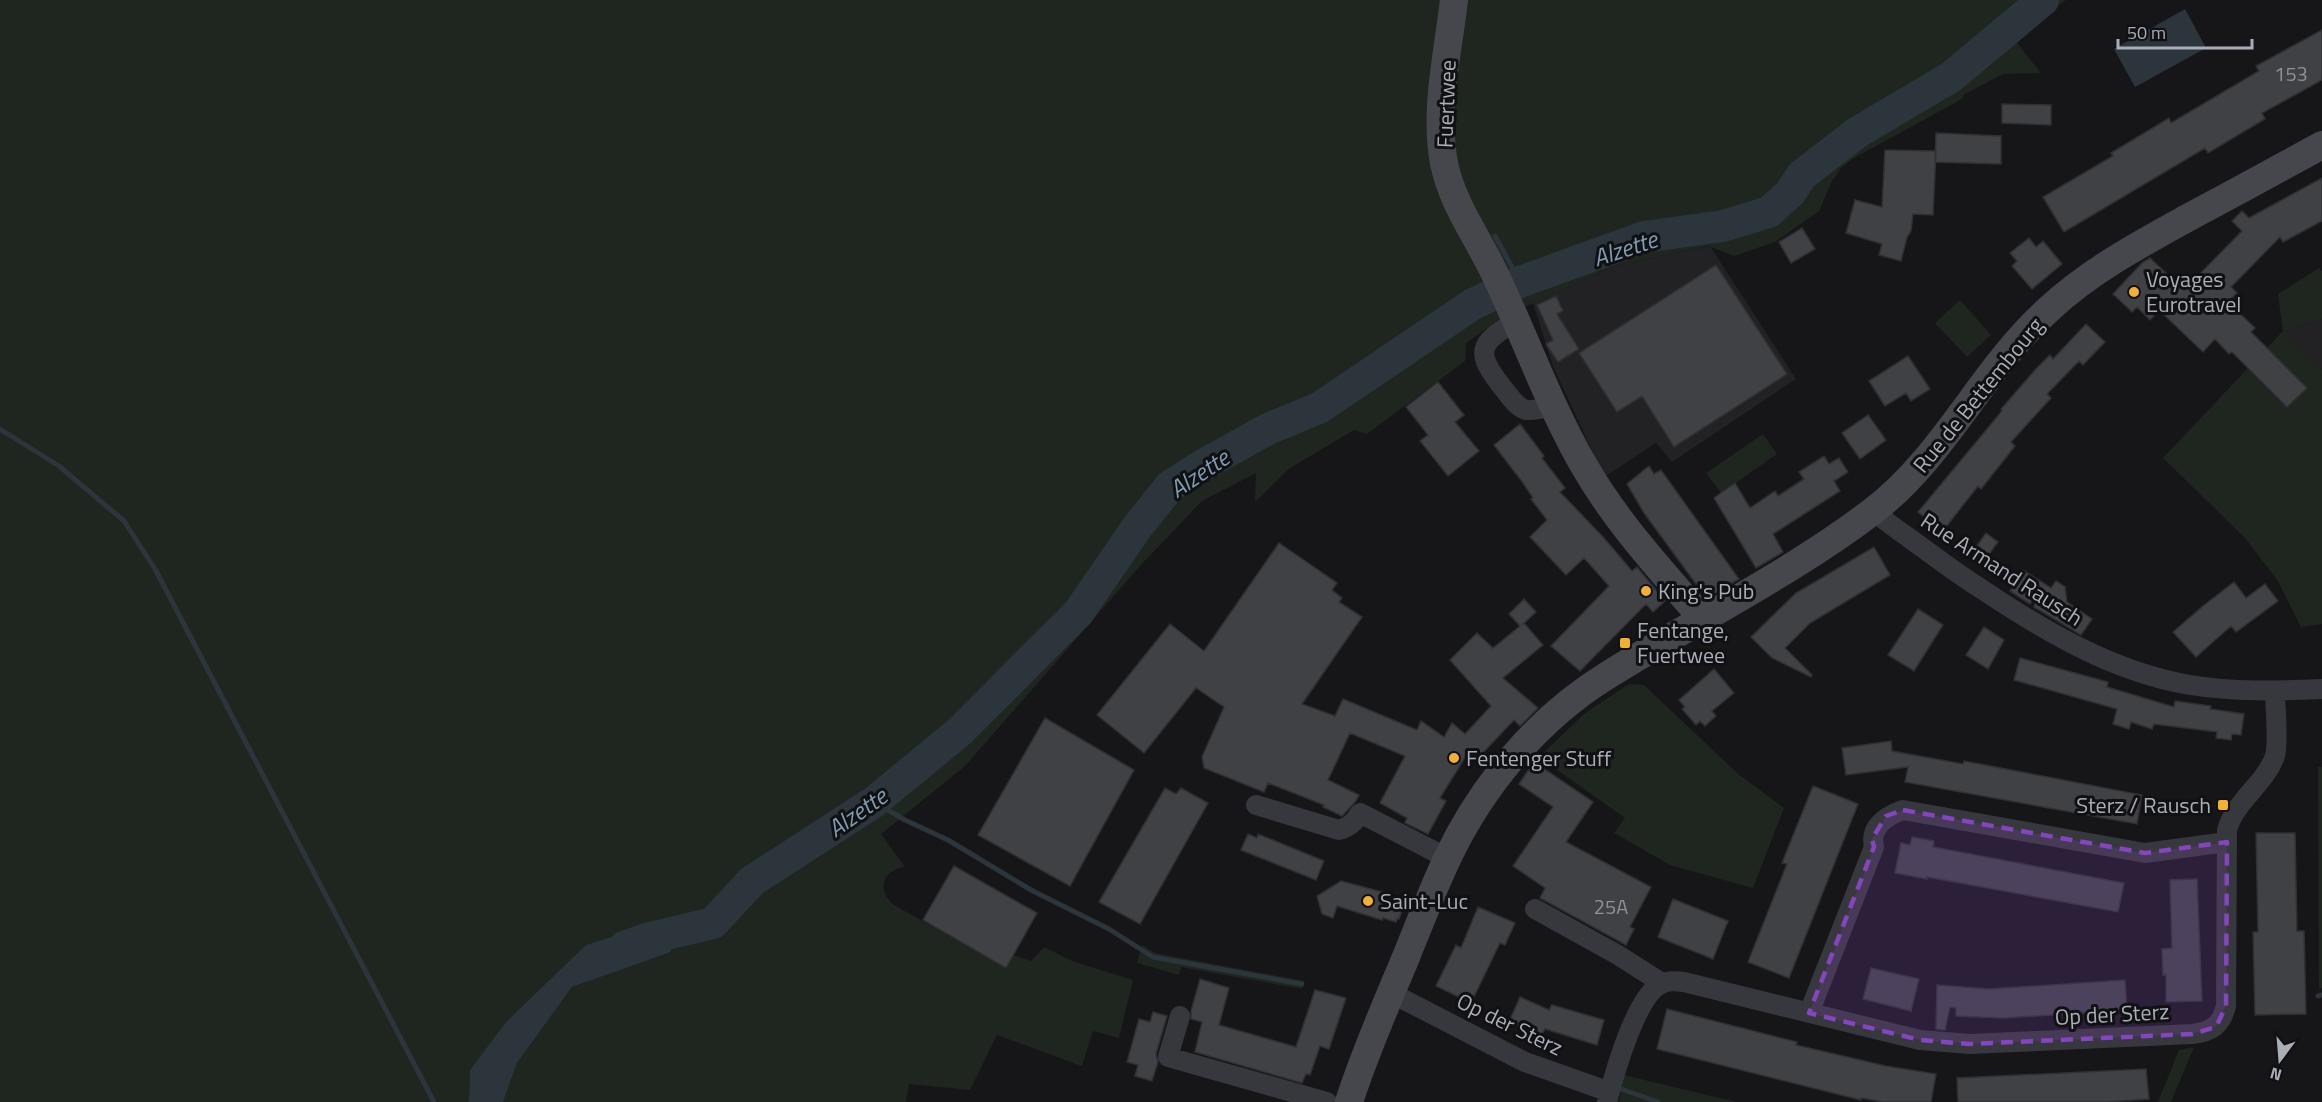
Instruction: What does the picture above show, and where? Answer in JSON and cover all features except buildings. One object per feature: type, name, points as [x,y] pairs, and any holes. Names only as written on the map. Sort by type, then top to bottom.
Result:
[{"type":"main road","name":"Fuertwee","points":[[1454,0],[1442,106],[1441,138],[1444,164],[1460,210],[1492,268],[1515,318]]},
{"type":"main road","name":"Rue de Bettembourg","points":[[1349,1102],[1363,1058],[1448,858],[1477,805],[1501,771],[1528,740],[1606,676],[1791,565],[1873,510],[1906,481],[1936,448],[1999,362],[2049,309],[2091,276],[2135,247],[2322,145]]},
{"type":"main road","points":[[1515,318],[1554,406],[1583,464],[1612,510],[1639,546],[1703,619]]},
{"type":"street","points":[[1515,318],[1491,338],[1486,347],[1487,367],[1519,407],[1529,410],[1554,406]]},
{"type":"street","name":"Rue Armand Rausch","points":[[1873,510],[1958,574],[2029,620],[2068,643],[2119,664],[2188,685],[2275,691],[2322,689]]},
{"type":"street","name":"Op der Sterz","points":[[1391,993],[1525,1062],[1608,1097],[1624,1049],[1645,998],[1662,983],[1672,981],[1684,982],[1920,1040],[1953,1043],[2204,1033],[2216,1027],[2223,1018],[2226,1006],[2227,842],[2231,818],[2272,764],[2276,753],[2275,691]]},
{"type":"street","points":[[1256,805],[1339,830],[1348,827],[1360,813],[1448,858]]},
{"type":"street","points":[[1809,1013],[1874,848],[1872,840],[1886,816],[1903,810],[2145,853],[2227,842]]},
{"type":"street","points":[[1534,909],[1618,955],[1662,983]]},
{"type":"street","points":[[1180,1016],[1168,1057],[1327,1102]]},
{"type":"highlighted area","points":[[1903,810],[2145,853],[2227,842],[2226,1006],[2216,1027],[2192,1034],[1970,1044],[1920,1040],[1809,1013],[1874,847],[1872,839],[1886,816]]},
{"type":"shaded area","points":[[0,0],[2066,0],[2013,38],[2041,73],[2003,74],[1854,158],[1842,167],[1832,181],[1819,211],[1775,242],[1734,256],[1709,246],[1617,265],[1527,306],[1502,308],[1500,319],[1466,343],[1465,361],[1367,434],[1354,430],[1290,468],[1255,502],[1256,473],[1202,501],[1139,567],[965,766],[881,834],[905,867],[891,872],[884,882],[885,893],[894,905],[1006,968],[1013,955],[1031,961],[1044,947],[1072,961],[1133,980],[1119,1038],[1093,1031],[1082,1066],[997,1035],[970,1090],[909,1084],[906,1102],[503,1102],[517,1063],[572,987],[670,952],[586,945],[470,1070],[469,1102],[0,1102]]},
{"type":"shaded area","points":[[2185,9],[2206,48],[2135,87],[2114,49]]},
{"type":"shaded area","points":[[1710,246],[1796,379],[1672,462],[1656,443],[1604,477],[1553,366],[1533,303],[1617,265]]},
{"type":"shaded area","points":[[2319,268],[2322,271],[2322,319],[2284,331],[2322,370],[2322,624],[2301,627],[2278,581],[2245,538],[2163,458],[2283,331],[2278,294]]},
{"type":"shaded area","points":[[1960,300],[1991,335],[1967,357],[1935,323]]},
{"type":"shaded area","points":[[2322,319],[2322,370],[2283,331]]},
{"type":"shaded area","points":[[1763,434],[1777,454],[1721,493],[1706,473]]},
{"type":"shaded area","points":[[1629,684],[1644,685],[1737,773],[1784,808],[1753,888],[1670,865],[1614,833],[1625,818],[1539,757],[1585,713]]},
{"type":"shaded area","points":[[2318,767],[2322,767],[2322,988],[2319,989]]},
{"type":"shaded area","points":[[664,921],[671,952],[572,987],[517,1063],[503,1102],[469,1102],[470,1070],[507,1021],[586,945]]},
{"type":"shaded area","points":[[1142,945],[1155,953],[1304,981],[1302,989],[1181,967],[1179,975],[1137,963]]},
{"type":"shaded area","points":[[2194,1047],[2171,1102],[2158,1102],[2179,1050]]},
{"type":"shaded area","points":[[1624,1075],[1736,1102],[1619,1102]]},
{"type":"waterway","name":"Alzette","points":[[624,947],[646,939],[713,923],[752,881],[874,802],[959,732],[1078,613],[1138,526],[1170,486],[1268,429],[1319,408],[1473,304],[1520,282],[1644,237],[1723,226],[1769,212],[1790,193],[1802,175],[1858,132],[1951,77],[2043,0]]},
{"type":"waterway","points":[[1495,236],[1520,282]]},
{"type":"waterway","points":[[0,429],[59,466],[124,521],[155,569],[434,1102]]},
{"type":"waterway","points":[[874,802],[905,820],[948,840],[1031,890],[1109,929],[1153,957],[1302,984]]},
{"type":"waterway","points":[[2318,996],[2322,995]]},
{"type":"waterway","points":[[1621,1089],[1658,1102]]},
{"type":"place","name":"Voyages Eurotravel","points":[[2134,292]]},
{"type":"place","name":"King's Pub","points":[[1646,591]]},
{"type":"place","name":"Fentange, Fuertwee","points":[[1625,643]]},
{"type":"place","name":"Fentenger Stuff","points":[[1454,758]]},
{"type":"place","name":"Sterz / Rausch","points":[[2223,805]]},
{"type":"place","name":"Saint-Luc","points":[[1368,901]]}]
